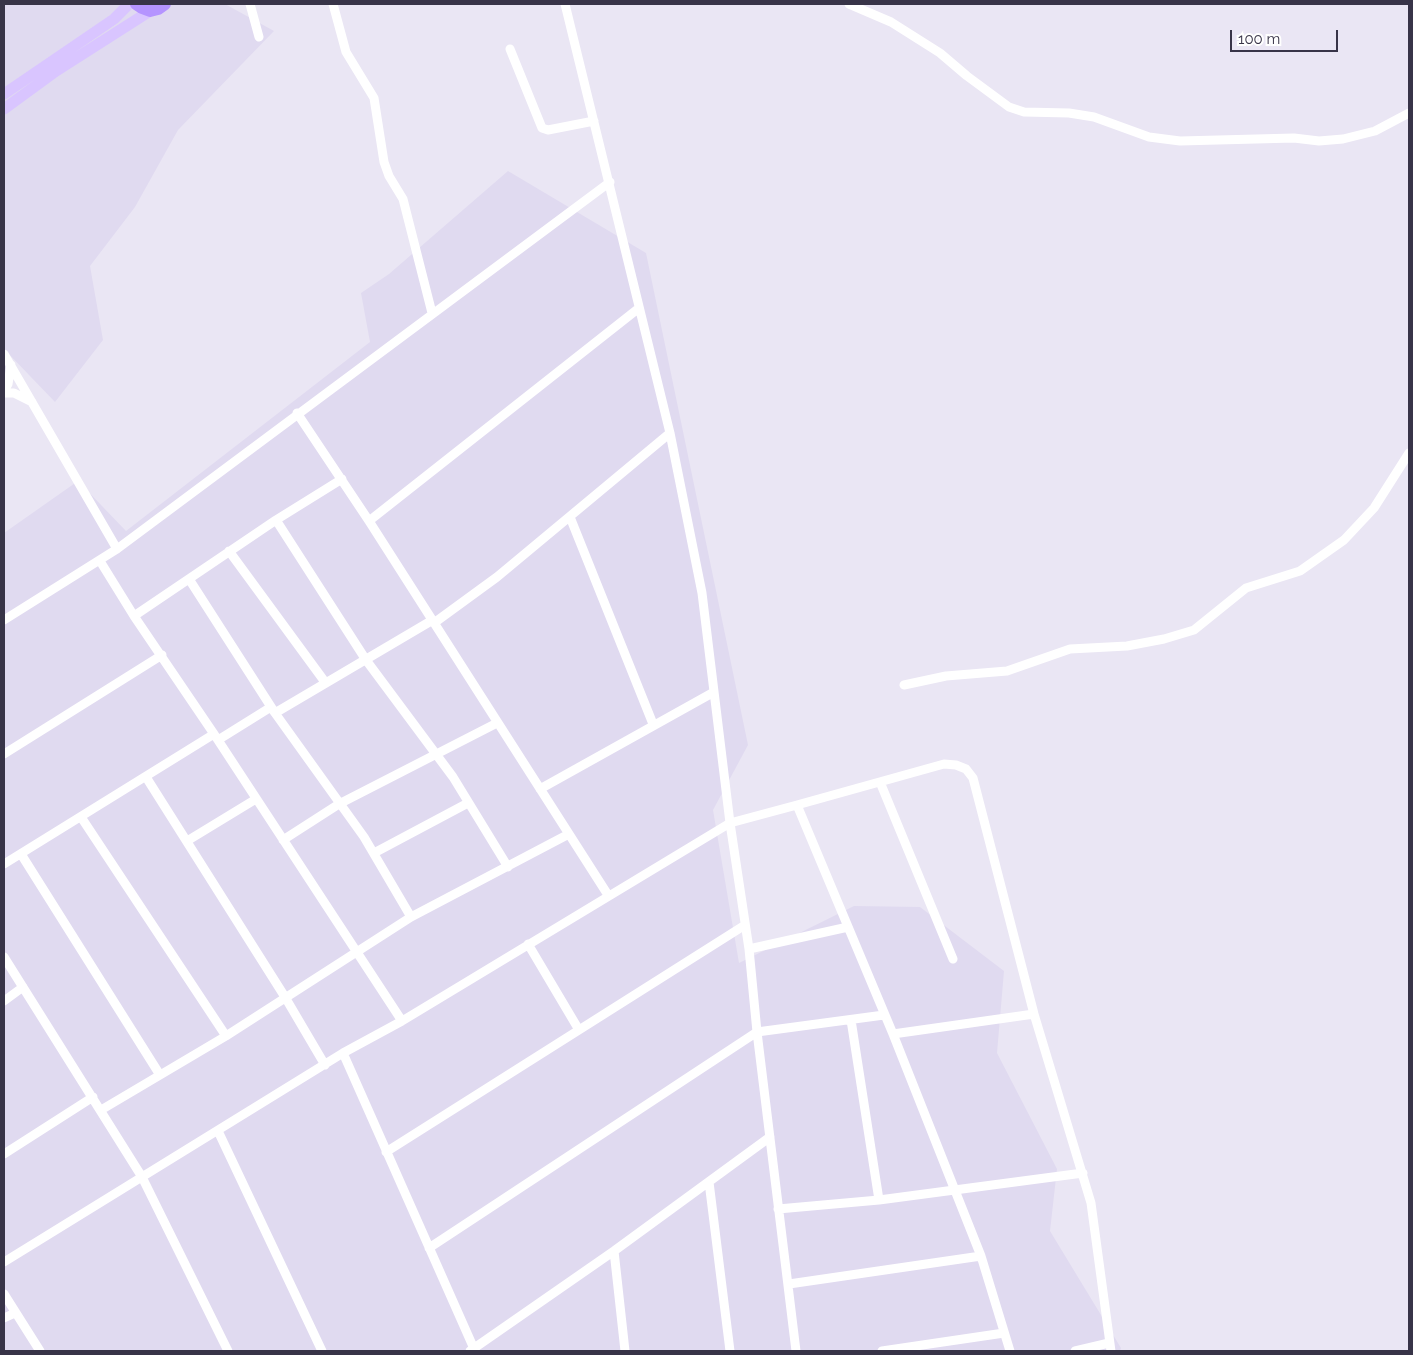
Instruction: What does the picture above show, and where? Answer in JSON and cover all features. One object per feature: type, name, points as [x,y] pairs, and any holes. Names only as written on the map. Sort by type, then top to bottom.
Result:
[{"type":"main road","points":[[4,94],[114,19],[129,4]]},
{"type":"main road","points":[[136,4],[150,11]]},
{"type":"main road","points":[[4,109],[56,71],[150,11],[158,9],[165,4]]},
{"type":"street","points":[[250,4],[259,37]]},
{"type":"street","points":[[332,4],[346,52],[374,98],[384,162],[388,176],[403,200],[432,314]]},
{"type":"street","points":[[565,4],[670,433],[702,593],[730,823],[749,949],[757,1032],[796,1351]]},
{"type":"street","points":[[850,4],[891,22],[940,53],[1009,107],[1024,112],[1069,113],[1094,117],[1149,137],[1180,141],[1294,138],[1319,141],[1343,139],[1375,131],[1409,113]]},
{"type":"street","points":[[510,49],[542,128],[548,130],[594,121]]},
{"type":"street","points":[[4,620],[118,548],[610,182]]},
{"type":"street","points":[[369,521],[639,308]]},
{"type":"street","points":[[4,354],[118,548]]},
{"type":"street","points":[[11,365],[8,384],[4,392],[32,402]]},
{"type":"street","points":[[297,413],[342,478],[608,895]]},
{"type":"street","points":[[4,864],[146,777],[216,737],[273,710],[433,622],[497,578],[670,433]]},
{"type":"street","points":[[904,685],[946,676],[1007,670],[1070,648],[1126,646],[1164,639],[1194,630],[1246,588],[1300,571],[1344,540],[1374,508],[1409,453]]},
{"type":"street","points":[[134,616],[229,551],[342,478]]},
{"type":"street","points":[[570,517],[653,724]]},
{"type":"street","points":[[276,520],[366,660],[468,802],[508,867]]},
{"type":"street","points":[[229,551],[325,682]]},
{"type":"street","points":[[100,561],[134,616],[162,655],[402,1021]]},
{"type":"street","points":[[189,579],[273,710],[374,853],[411,917]]},
{"type":"street","points":[[4,754],[162,655]]},
{"type":"street","points":[[540,789],[653,724],[714,692]]},
{"type":"street","points":[[283,840],[339,804],[498,723]]},
{"type":"street","points":[[4,1262],[343,1053],[402,1021],[730,823],[944,764],[956,764],[966,769],[973,778],[1034,1014],[1084,1173],[1091,1203],[1110,1347],[1075,1351]]},
{"type":"street","points":[[146,777],[285,997],[325,1065]]},
{"type":"street","points":[[880,782],[953,959]]},
{"type":"street","points":[[187,841],[256,799]]},
{"type":"street","points":[[374,853],[468,802]]},
{"type":"street","points":[[797,805],[893,1034],[981,1256],[1010,1351]]},
{"type":"street","points":[[81,817],[226,1036]]},
{"type":"street","points":[[101,1110],[226,1036],[411,917],[568,835]]},
{"type":"street","points":[[21,854],[160,1075]]},
{"type":"street","points":[[386,1152],[745,925]]},
{"type":"street","points":[[749,949],[848,926]]},
{"type":"street","points":[[528,944],[579,1030]]},
{"type":"street","points":[[4,957],[142,1177],[228,1351]]},
{"type":"street","points":[[4,1001],[23,987]]},
{"type":"street","points":[[893,1034],[1034,1014]]},
{"type":"street","points":[[429,1248],[757,1032],[884,1015]]},
{"type":"street","points":[[851,1020],[879,1200]]},
{"type":"street","points":[[343,1053],[473,1350],[614,1251],[770,1137]]},
{"type":"street","points":[[4,1154],[93,1097]]},
{"type":"street","points":[[218,1131],[322,1351]]},
{"type":"street","points":[[778,1209],[879,1200],[1084,1173]]},
{"type":"street","points":[[709,1182],[730,1351]]},
{"type":"street","points":[[614,1251],[625,1351]]},
{"type":"street","points":[[789,1284],[981,1256]]},
{"type":"street","points":[[4,1294],[40,1351]]},
{"type":"street","points":[[4,1318],[15,1312]]},
{"type":"street","points":[[882,1351],[1004,1333]]},
{"type":"shaded area","points":[[4,4],[225,4],[274,31],[178,130],[135,207],[90,266],[103,340],[55,402],[4,349]]},
{"type":"shaded area","points":[[508,171],[646,253],[748,745],[713,810],[739,963],[854,906],[920,907],[1004,971],[997,1053],[1057,1169],[1050,1231],[1121,1348],[1120,1351],[4,1351],[4,533],[78,481],[126,531],[370,342],[361,293],[389,274]]}]
